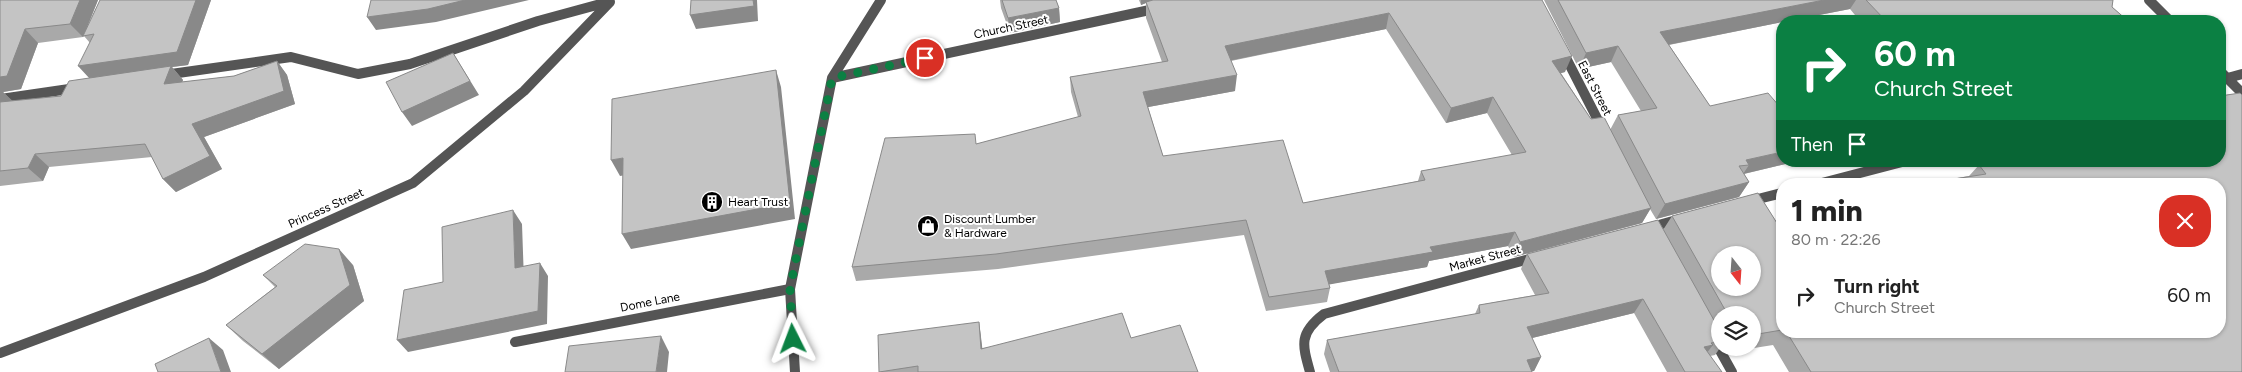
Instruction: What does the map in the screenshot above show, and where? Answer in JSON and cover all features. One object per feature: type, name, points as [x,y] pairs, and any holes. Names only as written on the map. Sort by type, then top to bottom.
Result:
[{"type":"street","points":[[795,372],[790,289],[832,78],[881,0]]},
{"type":"street","points":[[2148,0],[2164,15]]},
{"type":"street","name":"Princess Street","points":[[155,76],[291,57],[358,74],[410,64],[538,21],[612,1]]},
{"type":"street","name":"Princess Street","points":[[0,353],[204,277],[413,183],[524,91],[612,1]]},
{"type":"street","name":"Church Street","points":[[832,78],[1169,5]]},
{"type":"street","name":"East Street","points":[[1558,44],[1607,140]]},
{"type":"street","points":[[2226,78],[2242,74]]},
{"type":"street","points":[[2226,81],[2242,93]]},
{"type":"street","points":[[0,99],[87,86]]},
{"type":"street","points":[[1841,178],[1883,167]]},
{"type":"street","points":[[1736,205],[1776,195]]},
{"type":"street","points":[[1632,232],[1689,217]]},
{"type":"street","name":"Market Street","points":[[1310,372],[1301,342],[1304,332],[1311,322],[1324,314],[1546,255]]},
{"type":"street","name":"Dome Lane","points":[[514,342],[790,289]]},
{"type":"street","points":[[1708,329],[1732,372]]},
{"type":"building","points":[[0,0],[80,0],[70,24],[25,29],[7,76],[0,77]]},
{"type":"building","points":[[100,0],[196,0],[177,52],[78,66],[94,34],[83,36]]},
{"type":"building","points":[[371,0],[465,0],[428,9],[367,17]]},
{"type":"building","points":[[691,0],[753,0],[754,6],[690,15]]},
{"type":"building","points":[[1002,0],[1056,0],[1059,8],[1008,18]]},
{"type":"building","points":[[1153,0],[1542,0],[1572,56],[1552,61],[1591,119],[1604,117],[1651,208],[1520,242],[1515,232],[1430,247],[1433,252],[1325,271],[1330,288],[1269,297],[1246,220],[996,254],[852,267],[885,138],[975,134],[976,144],[1081,116],[1070,77],[1168,61],[1146,2]],"holes":[[[1389,13],[1451,108],[1493,97],[1526,152],[1421,171],[1425,180],[1303,203],[1283,140],[1163,156],[1143,92],[1237,75],[1225,46]]]},
{"type":"building","points":[[1558,0],[1824,0],[1660,32],[1710,106],[1768,93],[1776,102],[1776,153],[1746,160],[1749,165],[1739,166],[1749,182],[1665,204],[1618,115],[1657,108],[1618,46],[1586,53]]},
{"type":"building","points":[[1866,0],[2113,0],[2112,7],[2121,15],[1880,15]]},
{"type":"building","points":[[453,53],[470,81],[402,112],[386,82]]},
{"type":"building","points":[[277,61],[284,91],[192,124],[210,156],[163,179],[145,144],[35,154],[28,168],[0,171],[0,102],[61,96],[69,81],[171,66],[164,84],[234,76]]},
{"type":"building","points":[[776,70],[790,203],[622,234],[623,158],[611,160],[612,99]]},
{"type":"building","points":[[2240,93],[2242,95],[2242,372],[1811,372],[1790,338],[2226,338],[2226,178],[1960,178],[1986,174],[1981,167],[2226,167],[2226,95]]},
{"type":"building","points":[[1758,193],[1776,222],[1776,331],[1761,334],[1761,306],[1723,306],[1717,296],[1761,296],[1761,246],[1711,246],[1711,285],[1672,216]]},
{"type":"building","points":[[513,210],[515,268],[540,263],[538,311],[397,340],[404,290],[443,282],[442,227]]},
{"type":"building","points":[[1658,220],[1711,315],[1711,345],[1704,347],[1722,372],[1685,372],[1643,299],[1527,327],[1541,357],[1527,360],[1532,372],[1339,372],[1327,340],[1480,313],[1479,305],[1549,293],[1527,254]]},
{"type":"building","points":[[305,244],[339,249],[350,285],[262,354],[226,325],[277,286],[263,275]]},
{"type":"building","points":[[1122,313],[1131,338],[1180,325],[1198,372],[918,372],[918,366],[879,372],[878,335],[979,322],[981,349]]},
{"type":"building","points":[[661,336],[656,372],[565,372],[569,346]]},
{"type":"building","points":[[209,338],[221,372],[158,372],[155,364]]},
{"type":"place","name":"Heart Trust","points":[[712,202]]},
{"type":"place","name":"Discount Lumber & Hardware","points":[[928,226]]},
{"type":"route","points":[[793,339],[790,289],[832,78],[925,58]]}]
